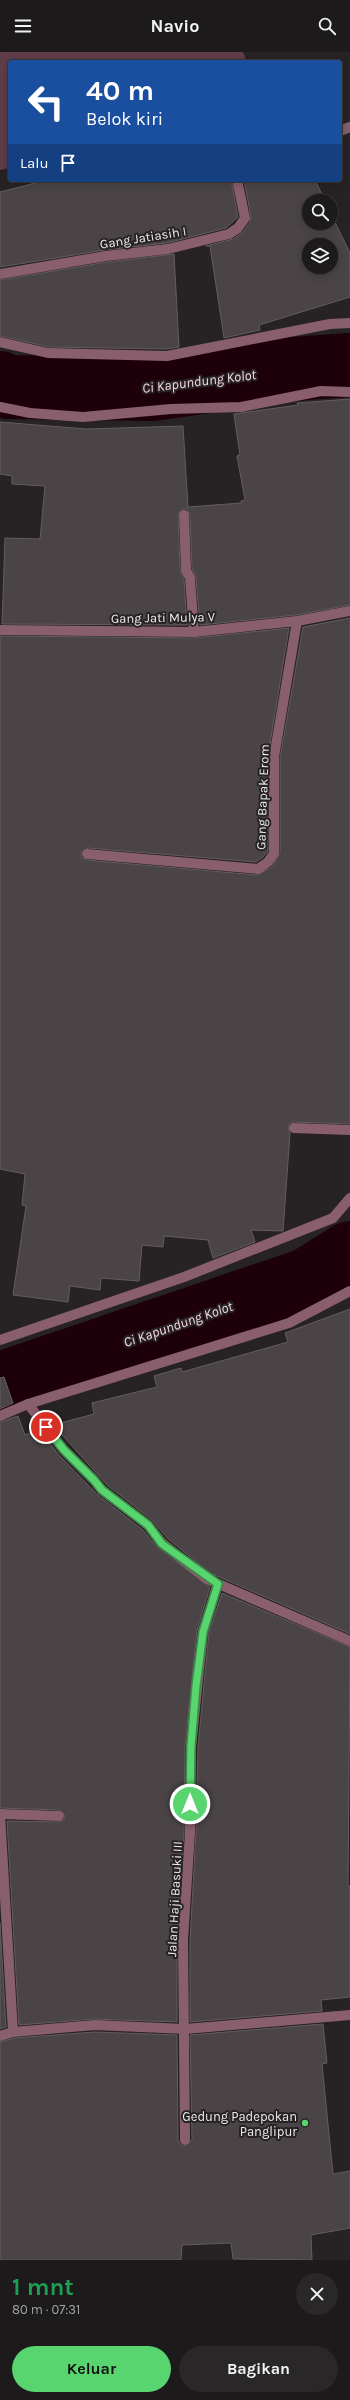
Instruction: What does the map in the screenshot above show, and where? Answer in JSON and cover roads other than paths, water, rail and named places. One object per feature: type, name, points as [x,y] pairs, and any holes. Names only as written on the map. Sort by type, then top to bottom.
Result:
[{"type":"street","name":"Gang Jatiasih I","points":[[0,274],[106,256],[168,249],[228,234],[238,228],[244,218],[237,182]]},
{"type":"street","points":[[0,342],[48,353],[167,356],[330,324],[350,323]]},
{"type":"street","points":[[0,407],[30,414],[82,417],[171,409],[241,407],[321,391],[350,392]]},
{"type":"street","points":[[184,515],[186,570],[190,578],[194,632]]},
{"type":"street","name":"Gang Jati Mulya V","points":[[0,630],[194,632],[297,621],[350,611]]},
{"type":"street","name":"Gang Bapak Erom","points":[[87,854],[258,869],[268,862],[274,852],[274,757],[297,621]]},
{"type":"street","points":[[294,1128],[350,1130]]},
{"type":"street","points":[[0,1340],[184,1277],[333,1218],[350,1198]]},
{"type":"street","points":[[0,1416],[28,1404],[289,1323],[350,1291]]},
{"type":"street","points":[[28,1404],[64,1450],[102,1490],[148,1525],[162,1544],[218,1584],[350,1641]]},
{"type":"street","name":"Jalan Haji Basuki III","points":[[185,2140],[183,1940],[190,1833],[191,1746],[203,1632],[218,1584]]},
{"type":"street","points":[[13,2032],[0,1814],[59,1816]]},
{"type":"street","points":[[0,2036],[13,2032],[95,2025],[185,2029],[350,2015]]},
{"type":"waterway","name":"Ci Kapundung Kolot","points":[[0,383],[8,387],[152,389],[293,369],[350,365]]},
{"type":"waterway","name":"Ci Kapundung Kolot","points":[[0,1384],[307,1280],[350,1253]]},
{"type":"place","name":"Gedung Padepokan Panglipur","points":[[305,2123]]}]
